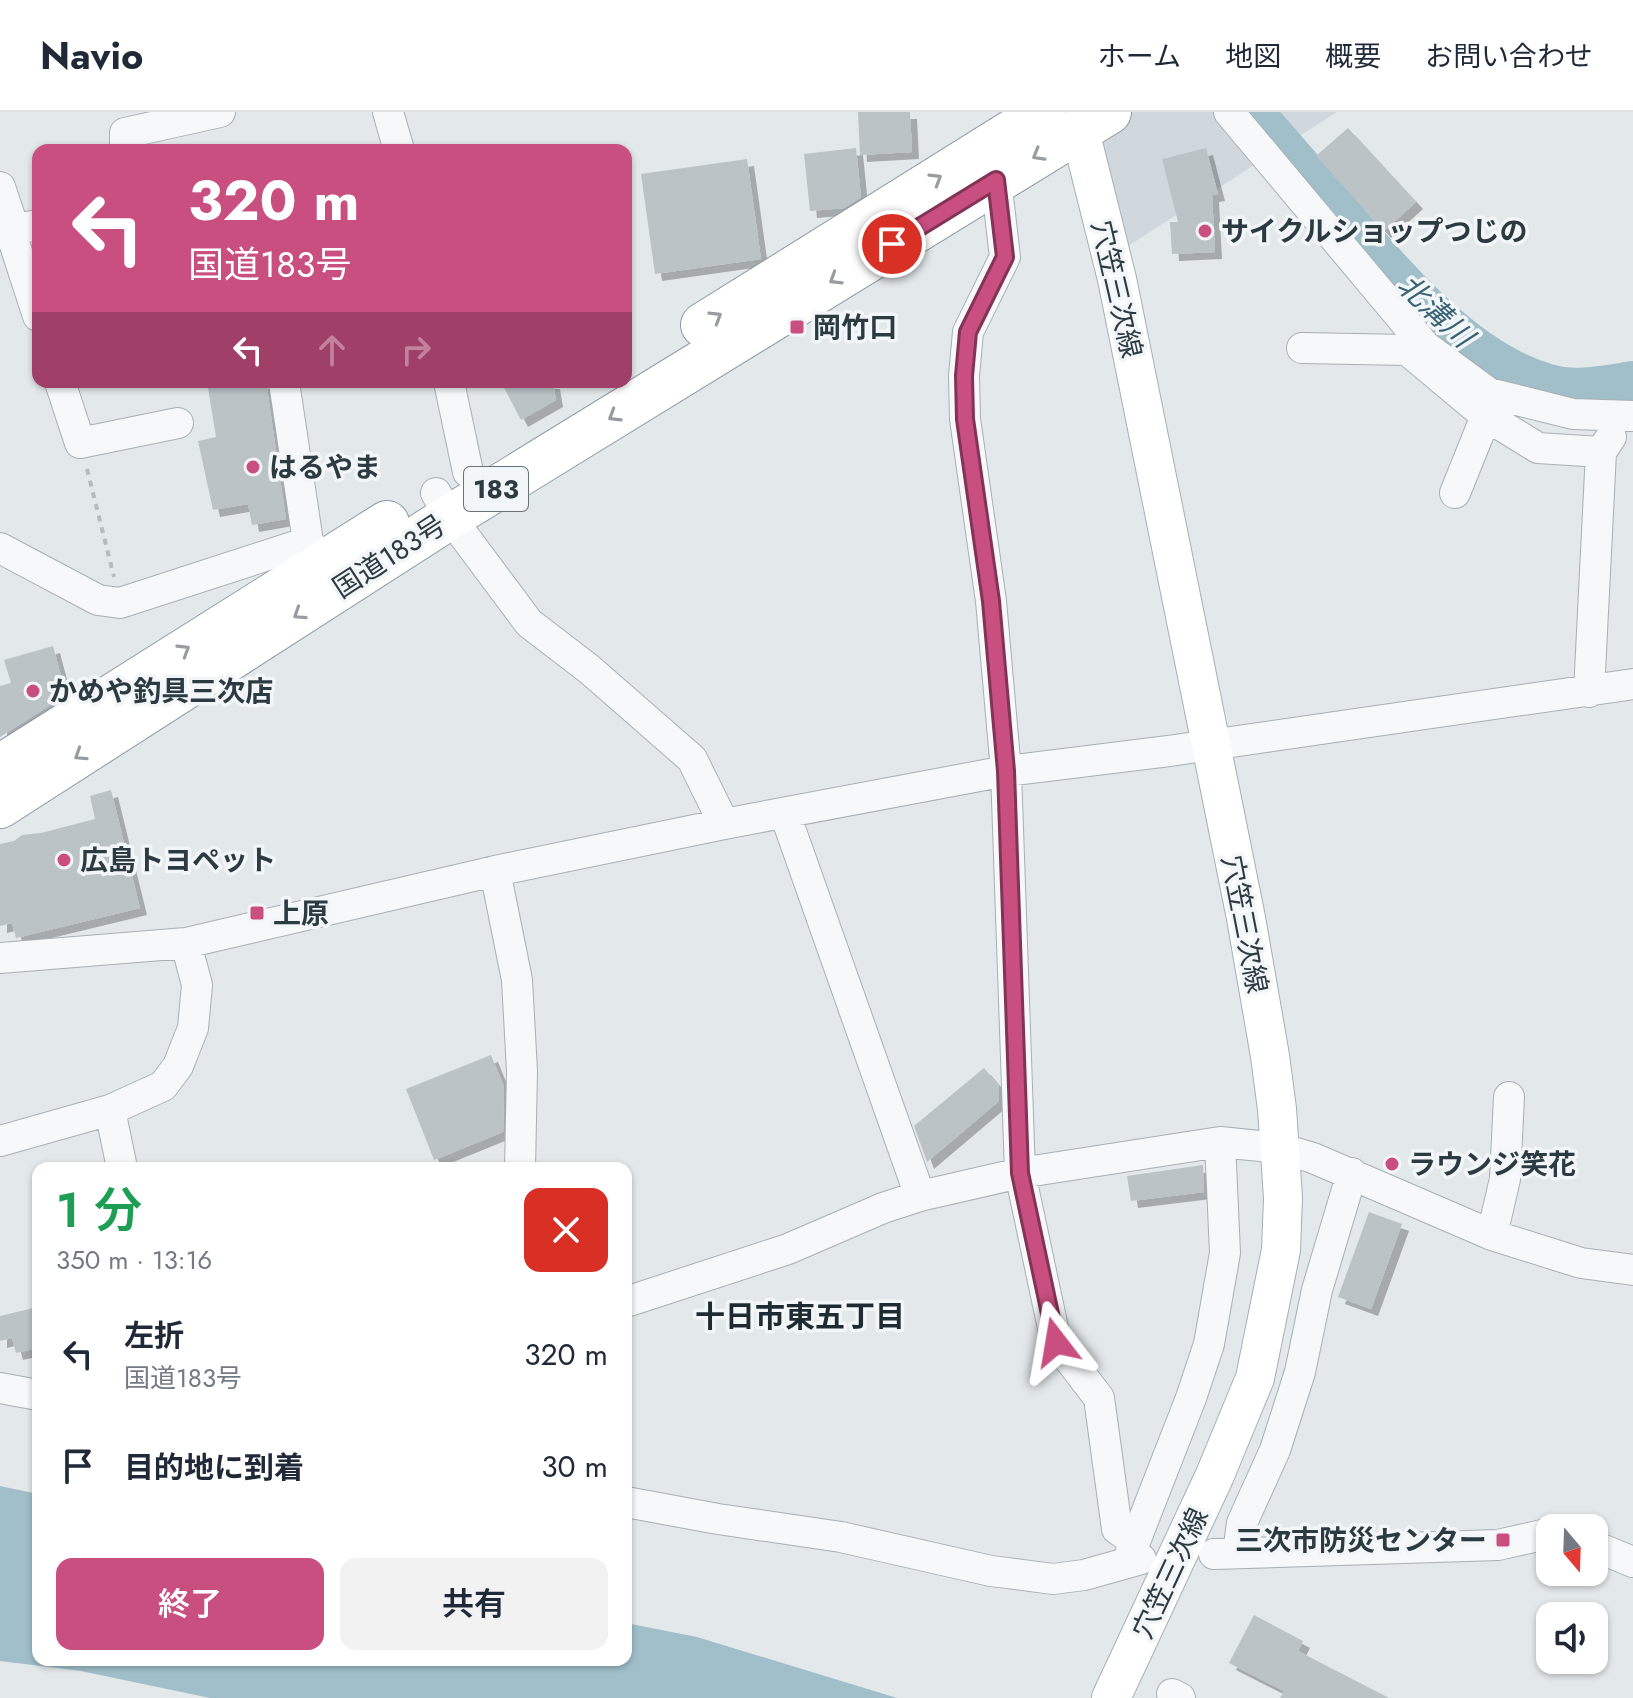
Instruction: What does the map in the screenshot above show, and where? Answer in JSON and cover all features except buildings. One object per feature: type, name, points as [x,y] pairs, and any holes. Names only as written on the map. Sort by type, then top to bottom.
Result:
[{"type":"highway","name":"国道183号","points":[[0,767],[316,552],[451,494],[996,180],[1077,117]]},
{"type":"highway","points":[[632,370],[1077,117]]},
{"type":"highway","name":"国道183号","points":[[0,806],[603,388]]},
{"type":"main road","name":"穴笠三次線","points":[[1077,117],[1117,279],[1246,918],[1270,1056],[1283,1198],[1281,1250],[1255,1378],[1215,1475],[1115,1691]]},
{"type":"street","points":[[125,144],[125,133],[220,112]]},
{"type":"street","points":[[388,112],[397,144]]},
{"type":"street","points":[[1229,112],[1425,346],[1489,393],[1573,414],[1630,410]]},
{"type":"street","points":[[996,180],[1005,257],[968,332],[964,376],[965,419],[991,601],[1006,771],[1020,1173],[1056,1342],[1099,1398],[1117,1529],[1134,1554]]},
{"type":"street","points":[[0,187],[26,227],[10,230],[32,298]]},
{"type":"street","points":[[1302,348],[1407,350],[1486,416],[1538,448],[1601,452]]},
{"type":"street","points":[[62,388],[80,443],[178,423]]},
{"type":"street","points":[[0,548],[98,600],[120,603],[316,552],[285,388]]},
{"type":"street","points":[[449,388],[451,494],[529,623],[589,669],[692,759],[724,824]]},
{"type":"street","points":[[1589,692],[1601,452],[1630,410]]},
{"type":"street","points":[[1455,493],[1486,416]]},
{"type":"street","points":[[0,958],[186,943],[495,871],[1006,771],[1169,751],[1633,684]]},
{"type":"street","points":[[785,814],[920,1196]]},
{"type":"street","points":[[495,871],[517,980],[522,1071],[520,1162]]},
{"type":"street","points":[[0,1141],[110,1110],[163,1086],[178,1066],[193,1028],[197,985],[186,943]]},
{"type":"street","points":[[1492,1235],[1505,1179],[1509,1097]]},
{"type":"street","points":[[110,1110],[121,1162]]},
{"type":"street","points":[[632,1503],[841,1537],[991,1571],[1053,1579],[1084,1575],[1134,1554],[1209,1344],[1225,1253],[1220,1142]]},
{"type":"street","points":[[632,1300],[788,1249],[883,1208],[920,1196],[1020,1173],[1220,1142],[1280,1148],[1352,1173],[1492,1235],[1581,1263],[1633,1270]]},
{"type":"street","points":[[1352,1173],[1317,1290],[1300,1372],[1275,1450],[1226,1553],[1498,1545],[1536,1536]]},
{"type":"street","points":[[0,1388],[32,1394]]},
{"type":"street","points":[[1608,1552],[1633,1562]]},
{"type":"path","points":[[80,443],[120,603]]},
{"type":"shaded area","points":[[1072,112],[1337,112],[1114,255]]},
{"type":"water","points":[[0,1486],[32,1493],[32,1665],[0,1661]]},
{"type":"water","points":[[632,1624],[697,1637],[897,1698],[210,1698],[81,1671],[40,1666],[632,1666]]},
{"type":"waterway","name":"北溝川","points":[[1251,112],[1410,293],[1489,359],[1518,375],[1558,388],[1591,389],[1633,383]]},
{"type":"place","name":"サイクルショップつじの","points":[[1205,231]]},
{"type":"place","name":"岡竹口","points":[[797,327]]},
{"type":"place","name":"はるやま","points":[[253,467]]},
{"type":"place","name":"かめや釣具三次店","points":[[33,691]]},
{"type":"place","name":"広島トヨペット","points":[[64,860]]},
{"type":"place","name":"上原","points":[[257,913]]},
{"type":"place","name":"ラウンジ笑花","points":[[1392,1164]]},
{"type":"place","name":"三次市防災センター","points":[[1503,1540]]},
{"type":"district","name":"十日市東五丁目","points":[[800,1317]]},
{"type":"route","points":[[892,244],[996,180],[1005,257],[968,332],[964,376],[965,419],[991,601],[1006,771],[1020,1173],[1056,1342]]}]
